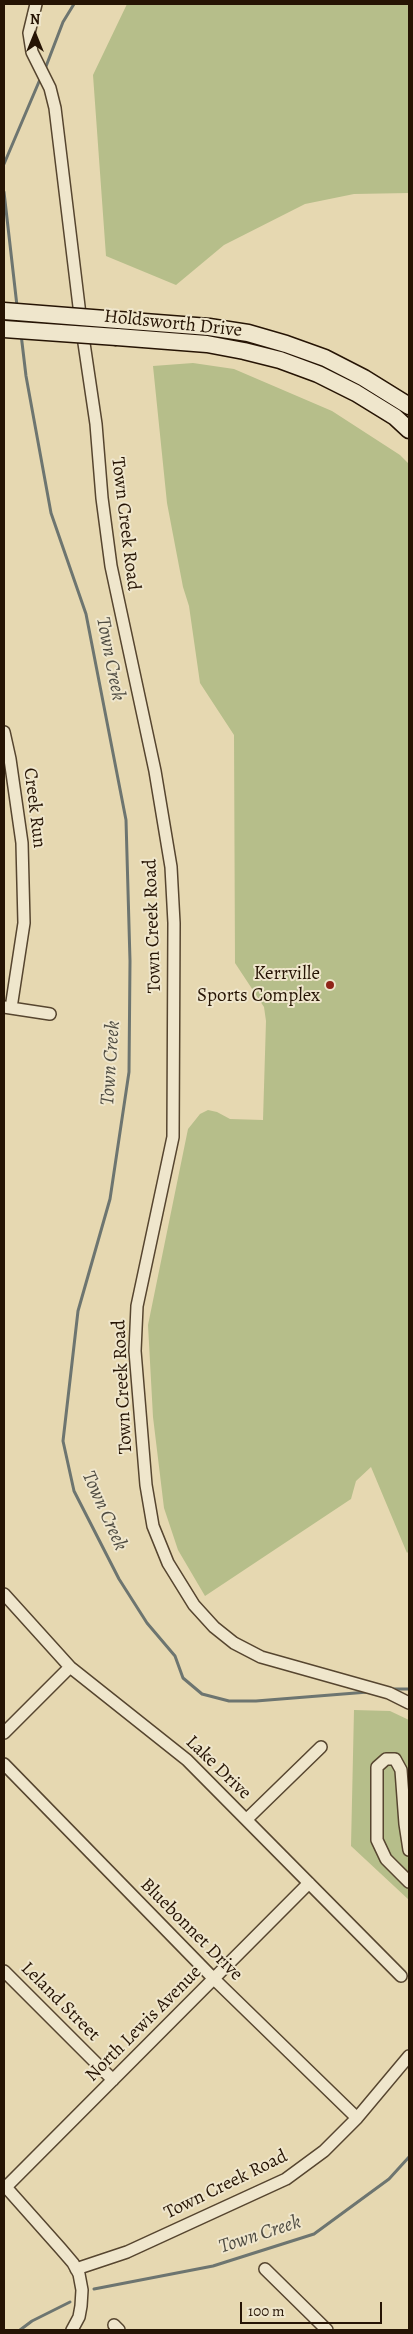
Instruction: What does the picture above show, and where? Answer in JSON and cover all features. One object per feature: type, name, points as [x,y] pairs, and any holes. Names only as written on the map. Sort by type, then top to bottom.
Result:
[{"type":"main road","name":"Holdsworth Drive","points":[[4,311],[209,327],[248,333],[325,358],[364,378],[409,406]]},
{"type":"main road","name":"Holdsworth Drive","points":[[4,329],[206,344],[244,350],[280,360],[318,374],[356,393],[395,417],[409,430]]},
{"type":"street","name":"Town Creek Road","points":[[36,4],[29,33],[32,52],[46,81],[55,108],[81,323],[96,424],[109,557],[155,771],[170,867],[174,923],[173,1138],[137,1306],[135,1351],[146,1485],[153,1526],[168,1563],[194,1605],[214,1627],[234,1643],[261,1656],[389,1693],[409,1703]]},
{"type":"street","name":"Creek Run","points":[[4,732],[21,827],[24,923],[7,1008]]},
{"type":"street","points":[[7,1008],[50,1014]]},
{"type":"street","name":"Lake Drive","points":[[4,1594],[70,1667],[188,1760],[401,1976]]},
{"type":"street","points":[[4,1733],[70,1667]]},
{"type":"street","points":[[247,1819],[321,1747]]},
{"type":"street","points":[[409,1850],[404,1824],[401,1770],[395,1759],[386,1758],[377,1766],[377,1840],[386,1859],[409,1882]]},
{"type":"street","name":"Bluebonnet Drive","points":[[4,1764],[214,1978],[357,2118]]},
{"type":"street","name":"North Lewis Avenue","points":[[4,2187],[309,1883]]},
{"type":"street","name":"Leland Street","points":[[4,1970],[113,2080]]},
{"type":"street","name":"Town Creek Road","points":[[76,2269],[127,2252],[286,2179],[324,2151],[357,2118],[409,2056]]},
{"type":"street","points":[[4,2187],[61,2249],[76,2269],[82,2295],[79,2317],[72,2330]]},
{"type":"street","points":[[265,2269],[327,2330]]},
{"type":"green space","points":[[127,4],[409,4],[409,193],[354,194],[305,204],[224,245],[176,285],[106,256],[93,75]]},
{"type":"green space","name":"Kerrville Sports Complex","points":[[193,363],[234,369],[332,411],[400,455],[409,464],[409,1551],[407,1553],[371,1467],[356,1481],[351,1499],[205,1596],[178,1550],[164,1508],[153,1417],[148,1325],[188,1129],[200,1114],[208,1110],[217,1112],[230,1119],[263,1120],[266,1021],[264,1007],[235,963],[234,735],[200,683],[189,606],[183,587],[167,503],[153,366]]},
{"type":"green space","points":[[354,1710],[390,1711],[409,1720],[409,1900],[351,1846]]},
{"type":"waterway","name":"Town Creek","points":[[45,69],[63,22],[74,4]]},
{"type":"waterway","name":"Town Creek","points":[[4,164],[41,77]]},
{"type":"waterway","name":"Town Creek","points":[[4,192],[17,306]]},
{"type":"waterway","name":"Town Creek","points":[[21,334],[26,376],[51,513],[86,614],[126,820],[130,961],[129,1072],[110,1199],[78,1311],[63,1441],[74,1491],[119,1579],[147,1623],[175,1656],[183,1678],[202,1694],[229,1701],[256,1701],[368,1692]]},
{"type":"waterway","name":"Town Creek","points":[[389,1689],[409,1689]]},
{"type":"waterway","name":"Town Creek","points":[[94,2289],[213,2266],[314,2234],[389,2179],[409,2157]]},
{"type":"waterway","name":"Town Creek","points":[[20,2330],[32,2321],[70,2302]]},
{"type":"place","name":"Kerrville Sports Complex","points":[[330,985]]}]
